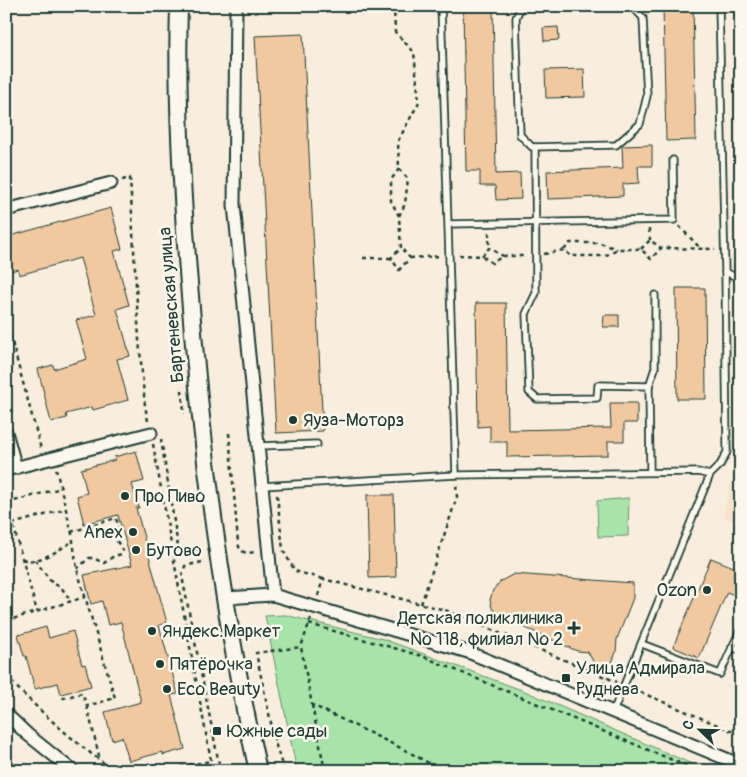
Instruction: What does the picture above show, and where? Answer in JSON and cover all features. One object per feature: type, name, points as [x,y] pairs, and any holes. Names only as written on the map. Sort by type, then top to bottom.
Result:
[{"type":"main road","name":"Бартеневская улица","points":[[179,6],[178,45],[182,199],[194,353],[213,524],[258,771]]},
{"type":"street","points":[[236,6],[234,206],[273,595]]},
{"type":"street","points":[[6,210],[111,183]]},
{"type":"street","points":[[6,432],[11,469],[156,434]]},
{"type":"street","points":[[225,598],[273,595],[468,652],[741,765]]},
{"type":"street","points":[[6,714],[27,734],[73,771]]},
{"type":"lane","points":[[441,6],[456,475]]},
{"type":"lane","points":[[521,6],[516,18],[520,135],[532,147],[616,145],[640,124],[647,96],[643,18],[632,6]]},
{"type":"lane","points":[[613,712],[710,475],[720,465],[727,452],[719,6]]},
{"type":"lane","points":[[535,147],[536,293],[526,314],[529,392],[537,398],[597,398],[598,385],[648,386]]},
{"type":"lane","points":[[449,224],[674,220],[673,160]]},
{"type":"lane","points":[[725,272],[741,279]]},
{"type":"lane","points":[[650,472],[648,386],[655,368],[655,295]]},
{"type":"lane","points":[[258,446],[317,444]]},
{"type":"lane","points":[[262,486],[456,475],[698,472],[710,475]]},
{"type":"lane","points":[[642,644],[720,674],[741,628]]},
{"type":"lane","points":[[732,647],[741,651]]},
{"type":"path","points":[[394,6],[396,32],[414,52],[419,102],[398,141],[399,169],[391,180],[391,201],[400,216]]},
{"type":"path","points":[[399,169],[408,178],[405,204],[400,216],[401,248],[410,258]]},
{"type":"path","points":[[111,183],[130,178],[144,406],[156,434],[179,554]]},
{"type":"path","points":[[674,220],[700,249]]},
{"type":"path","points":[[482,256],[489,248],[489,224]]},
{"type":"path","points":[[641,249],[650,240],[661,248],[724,249]]},
{"type":"path","points":[[489,248],[503,256],[535,256],[564,250],[570,243],[600,243],[617,249],[641,249],[651,259],[661,248]]},
{"type":"path","points":[[363,258],[391,258],[401,248]]},
{"type":"path","points":[[564,250],[571,256],[605,256],[617,249]]},
{"type":"path","points":[[391,258],[400,270],[410,258],[450,255],[482,256],[492,263],[503,256]]},
{"type":"path","points":[[6,320],[49,459],[61,488],[73,541],[77,569],[115,698],[87,706]]},
{"type":"path","points":[[229,433],[240,550],[246,553],[283,550]]},
{"type":"path","points":[[156,434],[173,554],[210,761],[167,769],[168,771]]},
{"type":"path","points":[[421,604],[457,497],[456,475]]},
{"type":"path","points":[[276,485],[283,550],[295,571],[445,610],[741,735]]},
{"type":"path","points":[[37,612],[6,503],[61,488]]},
{"type":"path","points":[[12,524],[66,509]]},
{"type":"path","points":[[71,532],[116,518],[119,528],[116,538],[123,551],[122,554],[114,556],[104,563],[89,558],[77,569]]},
{"type":"path","points":[[22,558],[35,560],[49,555],[73,541]]},
{"type":"path","points":[[173,554],[238,543]]},
{"type":"path","points":[[35,560],[52,583],[61,587],[71,601]]},
{"type":"path","points":[[202,562],[185,566],[182,576],[219,764]]},
{"type":"path","points":[[323,579],[301,647],[325,771]]},
{"type":"path","points":[[6,621],[85,597]]},
{"type":"path","points":[[308,624],[422,656],[699,771]]},
{"type":"path","points":[[6,636],[12,660],[6,661]]},
{"type":"path","points":[[284,771],[276,746],[256,653],[301,647]]},
{"type":"path","points":[[6,676],[27,698],[100,761],[115,771]]},
{"type":"path","points":[[60,699],[82,693],[87,706],[100,761]]},
{"type":"path","points":[[312,705],[407,751],[443,771]]},
{"type":"shaded area","points":[[733,6],[741,6],[741,272],[739,272]]},
{"type":"shaded area","points":[[736,307],[741,307],[741,386]]},
{"type":"shaded area","points":[[741,438],[741,526],[723,516]]},
{"type":"green space","points":[[629,498],[628,536],[598,537],[597,501]]},
{"type":"green space","points":[[285,615],[383,639],[527,692],[708,771],[297,771],[265,616]]},
{"type":"building","points":[[463,6],[493,6],[496,174],[520,173],[521,199],[496,200],[495,186],[480,186],[480,171],[466,171]]},
{"type":"building","points":[[663,6],[693,6],[696,140],[666,141]]},
{"type":"building","points":[[558,27],[559,40],[544,41],[543,28]]},
{"type":"building","points":[[303,34],[323,431],[276,433],[255,36]]},
{"type":"building","points":[[584,69],[585,97],[546,98],[545,70]]},
{"type":"building","points":[[652,145],[652,166],[638,166],[639,183],[623,184],[623,196],[548,199],[547,171],[623,168],[622,146]]},
{"type":"building","points":[[111,208],[122,249],[114,251],[129,305],[117,309],[130,356],[117,359],[128,400],[93,410],[92,407],[66,414],[67,418],[51,422],[38,369],[53,365],[54,369],[87,359],[76,320],[96,315],[80,258],[19,275],[18,269],[11,271],[6,252],[6,237]]},
{"type":"building","points":[[676,288],[705,288],[706,399],[677,399]]},
{"type":"building","points":[[476,303],[506,303],[508,430],[611,428],[610,403],[637,403],[637,423],[624,423],[624,441],[608,441],[608,455],[507,457],[507,442],[490,442],[490,426],[478,427]]},
{"type":"building","points":[[604,315],[619,315],[619,327],[603,327]]},
{"type":"building","points":[[136,451],[144,481],[132,484],[139,508],[136,508],[167,623],[159,625],[178,694],[171,695],[185,749],[163,755],[163,752],[129,761],[122,737],[112,740],[105,712],[141,702],[121,622],[108,625],[102,601],[91,604],[84,575],[132,565],[118,515],[84,524],[77,496],[87,493],[81,469],[115,460],[114,457]]},
{"type":"building","points":[[367,495],[394,495],[396,577],[369,578]]},
{"type":"building","points":[[711,558],[741,570],[741,598],[727,592],[699,658],[673,647]]},
{"type":"building","name":"Детская поликлиника № 118, филиал № 2","points":[[514,574],[633,583],[633,598],[617,639],[616,652],[612,663],[604,667],[595,665],[588,652],[577,651],[499,616],[492,608],[490,600],[493,590],[501,581]]},
{"type":"building","points":[[46,627],[49,638],[73,631],[82,665],[85,664],[91,686],[61,694],[58,683],[35,689],[18,635]]},
{"type":"place","name":"Яуза-Моторз","points":[[293,420]]},
{"type":"place","name":"Про Пиво","points":[[125,496]]},
{"type":"place","name":"Anex","points":[[133,532]]},
{"type":"place","name":"Бутово","points":[[136,550]]},
{"type":"place","name":"Ozon","points":[[707,590]]},
{"type":"place","name":"Детская поликлиника № 118, филиал № 2","points":[[574,628]]},
{"type":"place","name":"Яндекс.Маркет","points":[[152,631]]},
{"type":"place","name":"Пятёрочка","points":[[160,664]]},
{"type":"place","name":"Улица Адмирала Руднева","points":[[566,678]]},
{"type":"place","name":"Eco Beauty","points":[[167,689]]},
{"type":"place","name":"Южные сады","points":[[217,731]]}]
